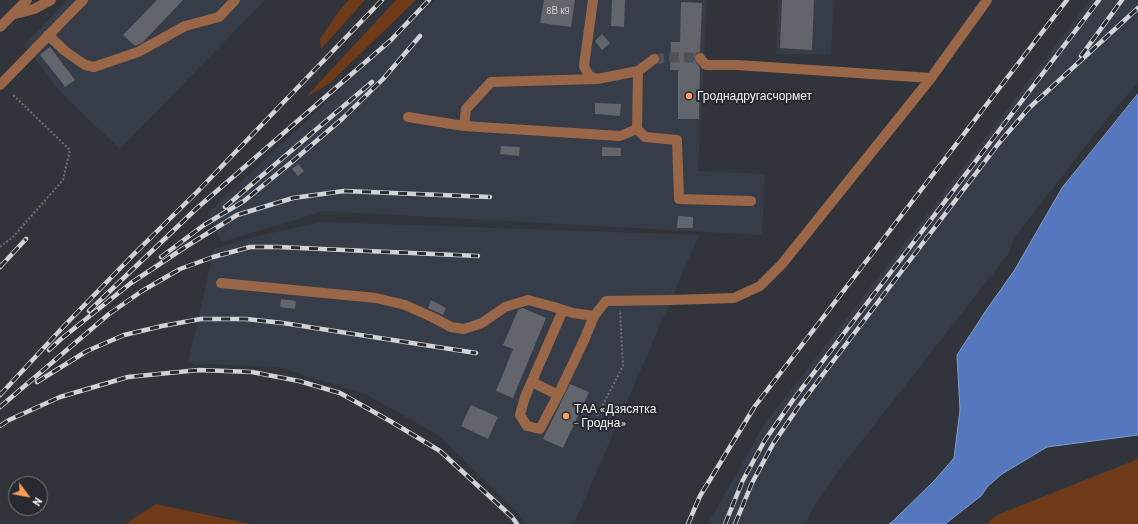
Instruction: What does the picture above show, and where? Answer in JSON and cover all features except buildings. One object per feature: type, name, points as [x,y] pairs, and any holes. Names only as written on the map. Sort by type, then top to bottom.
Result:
[{"type":"lane","points":[[0,26],[27,0]]},
{"type":"lane","points":[[12,15],[34,8],[51,0]]},
{"type":"lane","points":[[0,85],[83,0]]},
{"type":"lane","points":[[48,35],[65,51],[85,65],[94,67],[138,52],[184,26],[219,17],[234,0]]},
{"type":"lane","points":[[593,0],[584,66],[589,76],[597,79]]},
{"type":"lane","points":[[563,310],[525,397],[520,415],[528,426],[540,429],[558,395],[594,316],[606,301],[734,298],[760,286],[782,264],[931,78],[988,0]]},
{"type":"lane","points":[[700,58],[706,65],[931,78]]},
{"type":"lane","points":[[464,126],[466,109],[491,82],[597,79],[638,71],[654,59]]},
{"type":"lane","points":[[638,71],[637,129],[645,137],[677,140],[679,199],[751,201]]},
{"type":"lane","points":[[408,117],[464,126],[620,136],[637,129]]},
{"type":"lane","points":[[221,283],[376,298],[405,305],[451,327],[464,329],[482,324],[505,307],[528,300],[573,313],[594,316]]},
{"type":"lane","points":[[532,382],[558,395]]},
{"type":"path","points":[[0,247],[13,237],[63,180],[70,150],[12,94]]},
{"type":"path","points":[[597,416],[623,366],[619,301]]},
{"type":"shaded area","points":[[67,0],[265,0],[120,149],[62,94],[24,45]]},
{"type":"shaded area","points":[[349,0],[365,0],[321,49],[320,39],[339,11]]},
{"type":"shaded area","points":[[396,0],[416,0],[329,84],[306,97]]},
{"type":"shaded area","points":[[435,0],[707,0],[698,171],[765,174],[762,235],[324,211],[222,242],[208,213]]},
{"type":"shaded area","points":[[778,0],[834,0],[831,54],[776,54]]},
{"type":"shaded area","points":[[1090,0],[1138,0],[1138,82],[1099,129],[1014,238],[1009,253],[842,466],[813,507],[806,524],[708,524],[763,426],[929,212]]},
{"type":"shaded area","points":[[322,222],[699,235],[574,524],[525,524],[517,512],[438,435],[365,394],[278,367],[188,363],[214,249],[258,236]]},
{"type":"shaded area","points":[[1138,459],[1138,524],[986,524],[997,515]]},
{"type":"shaded area","points":[[156,504],[250,524],[125,524]]},
{"type":"water","points":[[1138,94],[1138,435],[1047,447],[1002,474],[988,486],[981,496],[945,524],[889,524],[935,480],[954,458],[960,410],[957,355],[1014,271],[1062,188]]},
{"type":"tunnel","points":[[654,59],[679,57],[700,58]]},
{"type":"railway","points":[[0,395],[65,325],[198,191],[382,0]]},
{"type":"railway","points":[[89,311],[196,209],[391,40],[429,0]]},
{"type":"railway","points":[[688,524],[700,496],[755,406],[1067,0]]},
{"type":"railway","points":[[725,524],[743,480],[765,440],[793,400],[1099,0]]},
{"type":"railway","points":[[1081,56],[1122,0]]},
{"type":"railway","points":[[735,524],[752,483],[773,444],[799,406],[999,143],[1029,108],[1138,8]]},
{"type":"railway","points":[[161,257],[204,225],[244,201],[293,161],[342,119],[383,79],[420,36]]},
{"type":"railway","points":[[225,207],[372,82]]},
{"type":"railway","points":[[49,350],[131,283],[237,215],[293,198],[344,191],[490,197]]},
{"type":"railway","points":[[0,267],[26,239]]},
{"type":"railway","points":[[0,407],[109,314],[142,291],[180,269],[213,257],[250,247],[478,256]]},
{"type":"railway","points":[[37,382],[87,351],[124,335],[201,319],[246,319],[283,323],[476,353]]},
{"type":"railway","points":[[0,426],[9,420],[60,397],[128,377],[199,370],[252,372],[299,381],[340,393],[390,421],[440,451],[512,517],[517,524]]},
{"type":"place","name":"Гроднадругасчормет","points":[[689,96]]},
{"type":"place","name":"ТАА «Дзясятка - Гродна»","points":[[566,416]]}]
